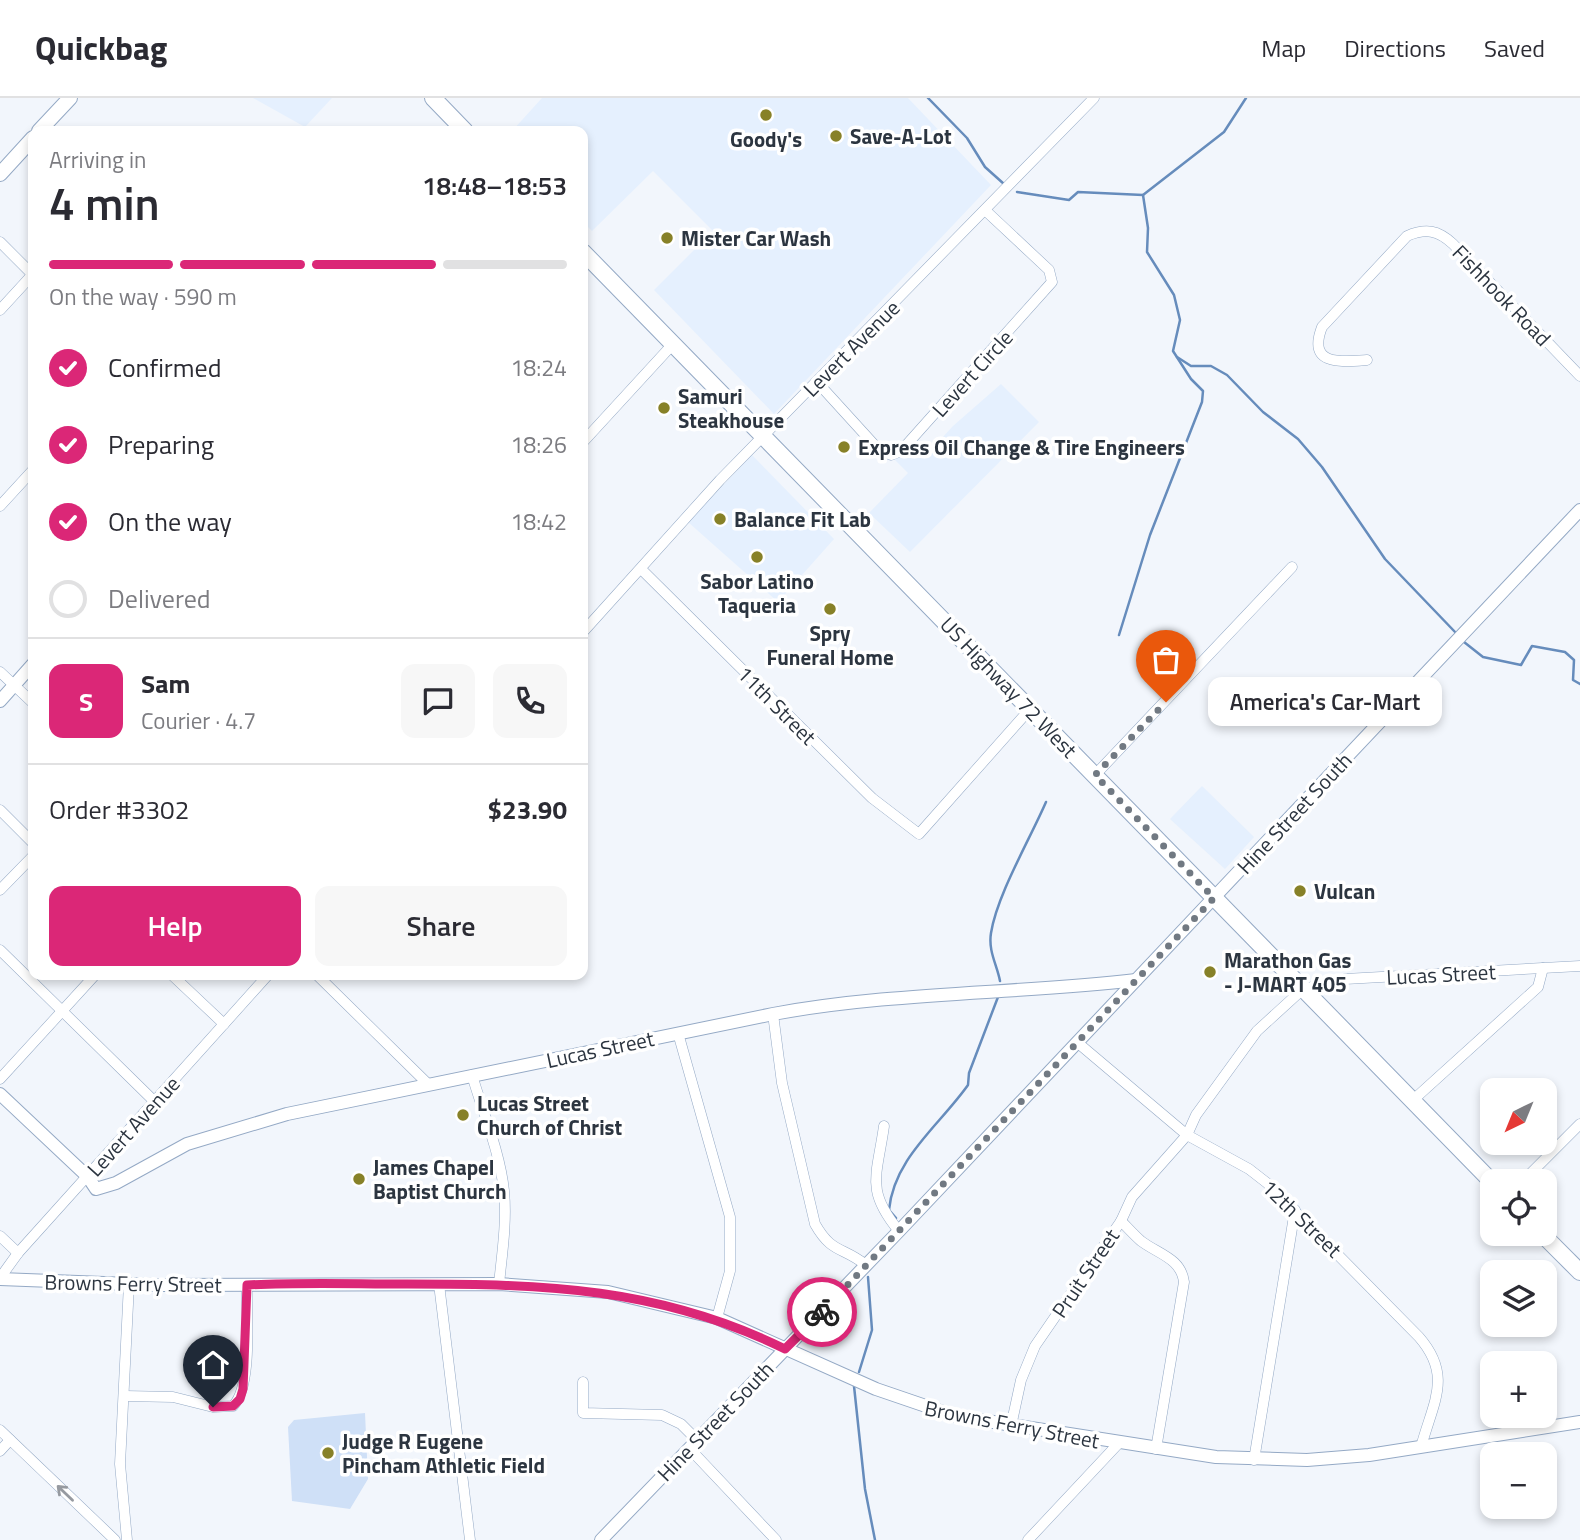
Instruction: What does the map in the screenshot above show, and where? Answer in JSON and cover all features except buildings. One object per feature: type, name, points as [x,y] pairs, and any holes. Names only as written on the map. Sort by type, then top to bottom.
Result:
[{"type":"highway","points":[[433,98],[460,126]]},
{"type":"highway","name":"US Highway 72 West","points":[[588,258],[1480,1170]]},
{"type":"highway","points":[[1554,1246],[1580,1272]]},
{"type":"main road","points":[[44,126],[70,98]]},
{"type":"main road","points":[[0,174],[28,143]]},
{"type":"street","name":"Levert Avenue","points":[[588,627],[720,480],[986,211],[1092,99]]},
{"type":"street","name":"Levert Circle","points":[[818,383],[879,450],[891,455],[901,451],[1052,282],[1049,270],[986,211]]},
{"type":"street","name":"Fishhook Road","points":[[1367,360],[1333,362],[1324,356],[1319,347],[1322,327],[1407,236],[1426,230],[1445,237],[1453,244],[1580,376]]},
{"type":"street","points":[[0,242],[28,269]]},
{"type":"street","points":[[0,310],[28,279]]},
{"type":"street","points":[[588,437],[673,344]]},
{"type":"street","points":[[0,506],[28,475]]},
{"type":"street","name":"Hine Street South","points":[[601,1540],[899,1231],[1580,510]]},
{"type":"street","points":[[1095,775],[1292,566]]},
{"type":"street","name":"11th Street","points":[[641,569],[872,799],[919,834],[1030,709]]},
{"type":"street","points":[[0,701],[28,670]]},
{"type":"street","points":[[0,672],[28,699]]},
{"type":"street","points":[[0,810],[28,838]]},
{"type":"street","points":[[0,890],[28,861]]},
{"type":"street","points":[[0,950],[28,978]]},
{"type":"street","name":"Lucas Street","points":[[1303,989],[1345,979],[1580,966]]},
{"type":"street","points":[[1412,1101],[1538,987],[1543,968]]},
{"type":"street","points":[[30,980],[155,1101]]},
{"type":"street","points":[[0,1079],[90,980]]},
{"type":"street","points":[[177,980],[223,1024]]},
{"type":"street","name":"Levert Avenue","points":[[0,1278],[18,1253],[263,980]]},
{"type":"street","points":[[322,980],[428,1084]]},
{"type":"street","name":"Lucas Street","points":[[88,1177],[96,1189],[104,1188],[168,1152],[226,1130],[428,1084],[773,1014],[851,1001],[1068,988],[1136,980]]},
{"type":"street","name":"Pruit Street","points":[[1011,1426],[1021,1380],[1035,1346],[1121,1221],[1132,1197],[1186,1135],[1196,1115],[1257,1031],[1303,989]]},
{"type":"street","points":[[773,1014],[782,1083],[815,1224],[825,1242],[852,1254],[866,1265]]},
{"type":"street","points":[[678,1033],[730,1217],[730,1271],[717,1318]]},
{"type":"street","name":"12th Street","points":[[1078,1042],[1186,1135],[1249,1169],[1295,1210],[1433,1353],[1440,1373],[1420,1447]]},
{"type":"street","points":[[472,1076],[504,1193],[504,1235],[499,1284]]},
{"type":"street","points":[[0,1094],[88,1177]]},
{"type":"street","points":[[884,1126],[875,1191],[879,1205],[899,1231]]},
{"type":"street","points":[[1535,1169],[1580,1126]]},
{"type":"street","points":[[1254,1460],[1295,1210]]},
{"type":"street","points":[[1121,1221],[1141,1241],[1177,1263],[1183,1272],[1184,1282],[1156,1449]]},
{"type":"street","points":[[0,1236],[18,1253]]},
{"type":"street","name":"Browns Ferry Street","points":[[0,1278],[128,1284],[499,1284],[608,1292],[717,1318],[915,1405],[956,1416],[1118,1444],[1254,1460],[1307,1460],[1420,1447],[1580,1422]]},
{"type":"street","points":[[127,1540],[120,1464],[128,1284]]},
{"type":"street","points":[[439,1284],[470,1540]]},
{"type":"street","points":[[125,1396],[173,1397],[213,1407],[233,1406],[240,1399],[245,1377],[247,1285]]},
{"type":"street","points":[[583,1382],[583,1413],[662,1415],[681,1424],[693,1444],[776,1540]]},
{"type":"street","points":[[0,1430],[115,1540]]},
{"type":"street","points":[[0,1451],[10,1440]]},
{"type":"street","points":[[1028,1540],[1118,1444]]},
{"type":"street","points":[[1039,1529],[1047,1540]]},
{"type":"shaded area","points":[[253,98],[332,98],[303,126]]},
{"type":"shaded area","points":[[542,98],[908,98],[991,185],[774,414],[654,290],[713,231],[653,171],[592,231],[588,227],[588,126],[517,126]]},
{"type":"shaded area","points":[[1001,384],[1039,422],[910,552],[869,513],[908,473],[894,459],[913,438],[929,452],[953,426]]},
{"type":"shaded area","points":[[752,455],[834,539],[778,602],[688,522]]},
{"type":"shaded area","points":[[1202,786],[1254,837],[1225,869],[1170,819]]},
{"type":"shaded area","name":"Judge R Eugene Pincham Athletic Field","points":[[365,1413],[368,1479],[350,1509],[292,1501],[288,1427],[294,1420]]},
{"type":"waterway","points":[[928,98],[967,138],[985,167],[1004,184]]},
{"type":"waterway","points":[[1017,192],[1069,200],[1078,192],[1143,195],[1224,132],[1246,98]]},
{"type":"waterway","points":[[1119,635],[1150,535],[1202,402],[1203,391],[1191,379],[1173,351],[1180,320],[1174,295],[1147,252],[1148,228],[1143,195]]},
{"type":"waterway","points":[[1177,357],[1191,366],[1211,366],[1227,375],[1263,412],[1298,439],[1322,467],[1385,559],[1456,633]]},
{"type":"waterway","points":[[1464,642],[1483,657],[1521,665],[1532,646],[1565,652],[1574,660],[1573,680],[1580,684]]},
{"type":"waterway","points":[[1000,981],[991,946],[994,918],[1046,802]]},
{"type":"waterway","points":[[896,1218],[889,1210],[899,1174],[920,1143],[968,1085],[969,1073],[998,997]]},
{"type":"waterway","points":[[859,1372],[872,1330],[868,1277]]},
{"type":"waterway","points":[[854,1386],[865,1489],[875,1540]]},
{"type":"way so far","points":[[822,1312],[1214,898],[1095,775],[1166,702]]},
{"type":"place","name":"Goody's","points":[[766,115]]},
{"type":"place","name":"Save-A-Lot","points":[[836,136]]},
{"type":"place","name":"Mister Car Wash","points":[[667,238]]},
{"type":"place","name":"Samuri Steakhouse","points":[[664,408]]},
{"type":"place","name":"Express Oil Change & Tire Engineers","points":[[844,447]]},
{"type":"place","name":"Balance Fit Lab","points":[[720,519]]},
{"type":"place","name":"Sabor Latino Taqueria","points":[[757,557]]},
{"type":"place","name":"Spry Funeral Home","points":[[830,609]]},
{"type":"place","name":"America's Car-Mart","points":[[1166,702]]},
{"type":"place","name":"Vulcan","points":[[1300,891]]},
{"type":"place","name":"Marathon Gas - J-MART 405","points":[[1210,972]]},
{"type":"place","name":"Lucas Street Church of Christ","points":[[463,1115]]},
{"type":"place","name":"James Chapel Baptist Church","points":[[359,1179]]},
{"type":"place","name":"Judge R Eugene Pincham Athletic Field","points":[[328,1453]]},
{"type":"route","points":[[213,1407],[233,1406],[240,1399],[243,1389],[247,1285],[499,1284],[568,1287],[649,1300],[717,1318],[785,1349],[822,1312]]}]
